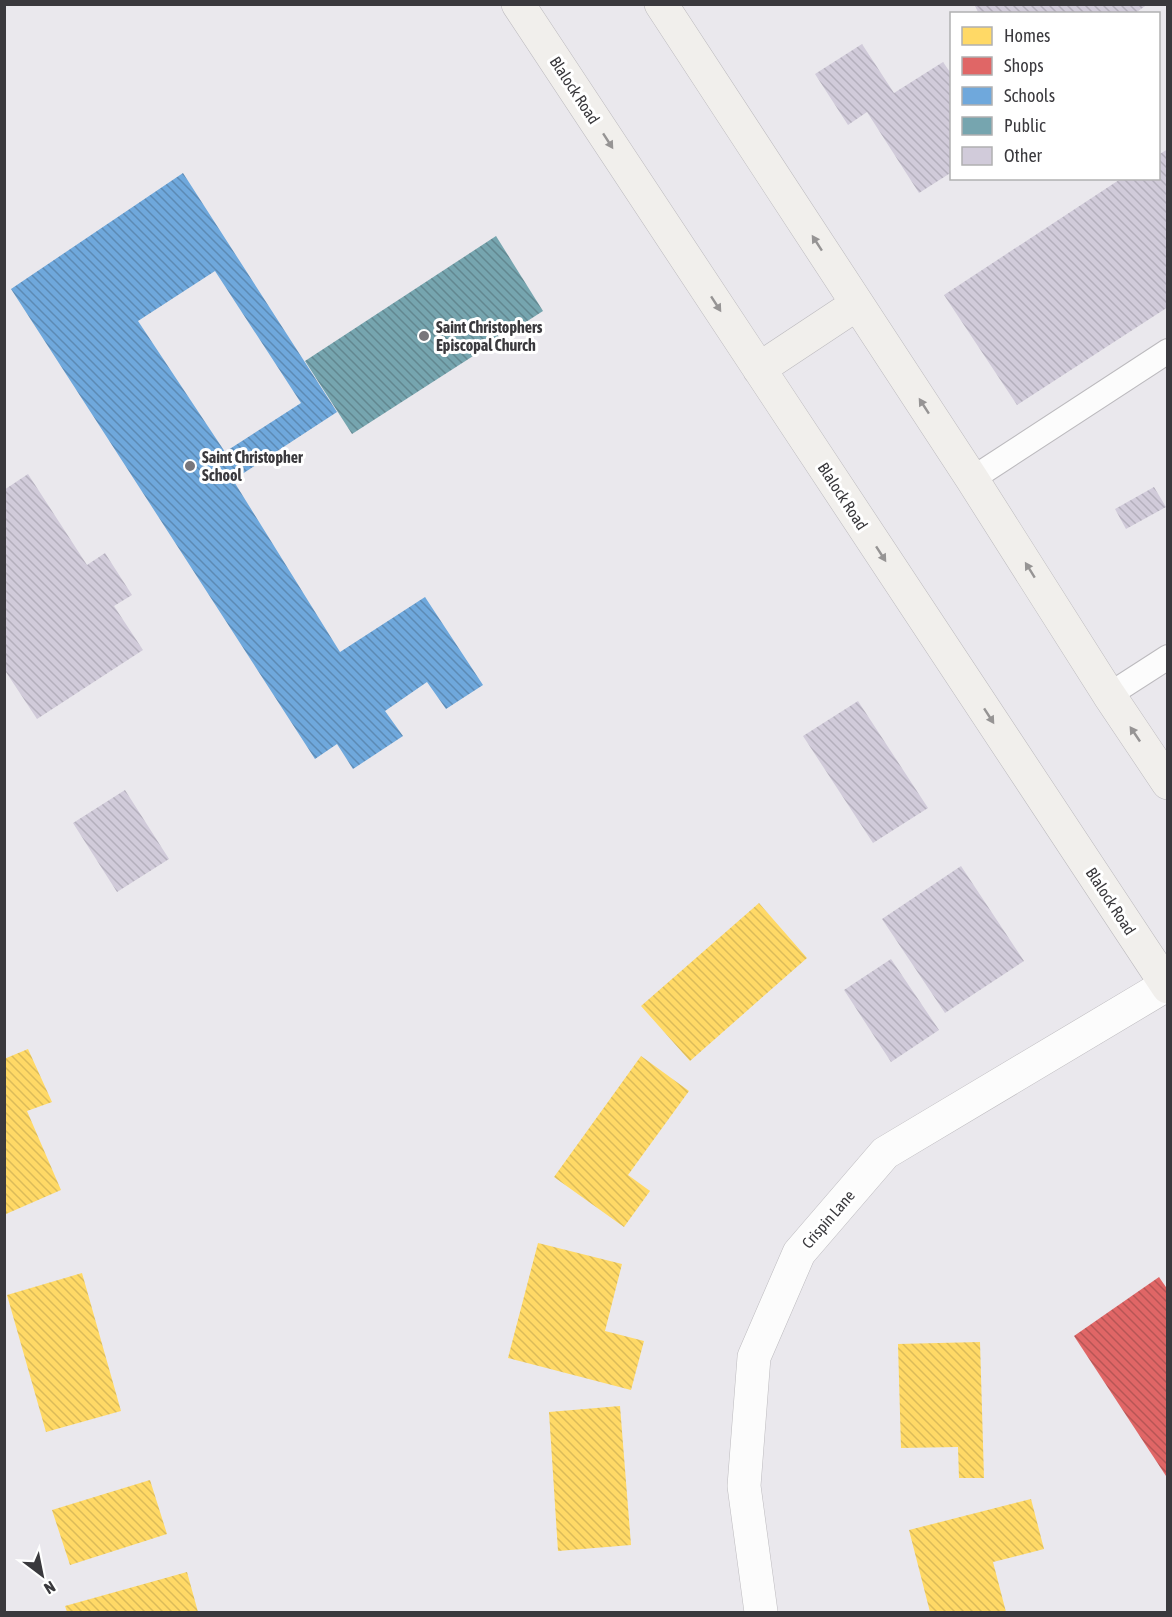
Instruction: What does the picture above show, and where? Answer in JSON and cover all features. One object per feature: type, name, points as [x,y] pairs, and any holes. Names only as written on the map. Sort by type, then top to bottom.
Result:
[{"type":"main road","name":"Blalock Road","points":[[518,4],[1167,985]]},
{"type":"main road","points":[[661,4],[972,479],[1167,783]]},
{"type":"main road","points":[[759,369],[857,304]]},
{"type":"street","name":"Crispin Lane","points":[[761,1612],[744,1486],[754,1357],[799,1253],[885,1154],[1167,985]]},
{"type":"lane","points":[[972,479],[1167,351]]},
{"type":"lane","points":[[1109,695],[1167,657]]},
{"type":"building: Homes","points":[[759,903],[807,958],[690,1061],[641,1006]]},
{"type":"building: Homes","points":[[28,1049],[52,1102],[27,1111],[61,1190],[6,1214],[4,1210],[4,1059]]},
{"type":"building: Homes","points":[[641,1056],[689,1091],[628,1175],[650,1191],[624,1227],[554,1177]]},
{"type":"building: Homes","points":[[538,1243],[622,1264],[605,1331],[644,1341],[631,1390],[508,1358]]},
{"type":"building: Homes","points":[[82,1273],[121,1411],[46,1432],[7,1295]]},
{"type":"building: Homes","points":[[980,1342],[984,1478],[959,1478],[958,1447],[901,1448],[898,1344]]},
{"type":"building: Homes","points":[[620,1406],[631,1545],[558,1551],[549,1412]]},
{"type":"building: Homes","points":[[150,1480],[167,1534],[70,1565],[52,1510]]},
{"type":"building: Homes","points":[[1031,1499],[1044,1549],[993,1562],[1006,1612],[930,1612],[909,1530]]},
{"type":"building: Homes","points":[[187,1572],[198,1612],[67,1612],[65,1606]]},
{"type":"building: Shops","points":[[1159,1277],[1168,1290],[1168,1479],[1074,1336]]},
{"type":"building: Schools","name":"Saint Christopher School","points":[[183,173],[337,412],[233,480],[340,652],[425,597],[483,685],[446,709],[427,682],[385,711],[403,736],[353,769],[337,744],[315,759],[11,289]],"holes":[[[215,271],[301,403],[225,452],[138,321]]]},
{"type":"building: Public","name":"Saint Christophers Episcopal Church","points":[[496,236],[543,311],[352,434],[305,361]]},
{"type":"building: Other","points":[[974,4],[1148,4],[1137,12],[978,12]]},
{"type":"building: Other","points":[[862,44],[894,93],[943,62],[950,72],[950,173],[919,193],[867,112],[848,125],[815,74]]},
{"type":"building: Other","points":[[1168,149],[1168,307],[1017,405],[944,295],[1119,180],[1160,180],[1160,154]]},
{"type":"building: Other","points":[[28,474],[87,565],[105,553],[132,595],[114,606],[143,650],[37,719],[4,669],[4,490]]},
{"type":"building: Other","points":[[1154,487],[1166,507],[1126,529],[1115,509]]},
{"type":"building: Other","points":[[858,701],[928,808],[873,843],[803,736]]},
{"type":"building: Other","points":[[125,790],[169,859],[117,892],[73,823]]},
{"type":"building: Other","points":[[961,866],[1024,961],[945,1013],[882,919]]},
{"type":"building: Other","points":[[891,959],[939,1030],[891,1062],[844,990]]},
{"type":"place","name":"Saint Christophers Episcopal Church","points":[[424,336]]},
{"type":"place","name":"Saint Christopher School","points":[[190,466]]}]
